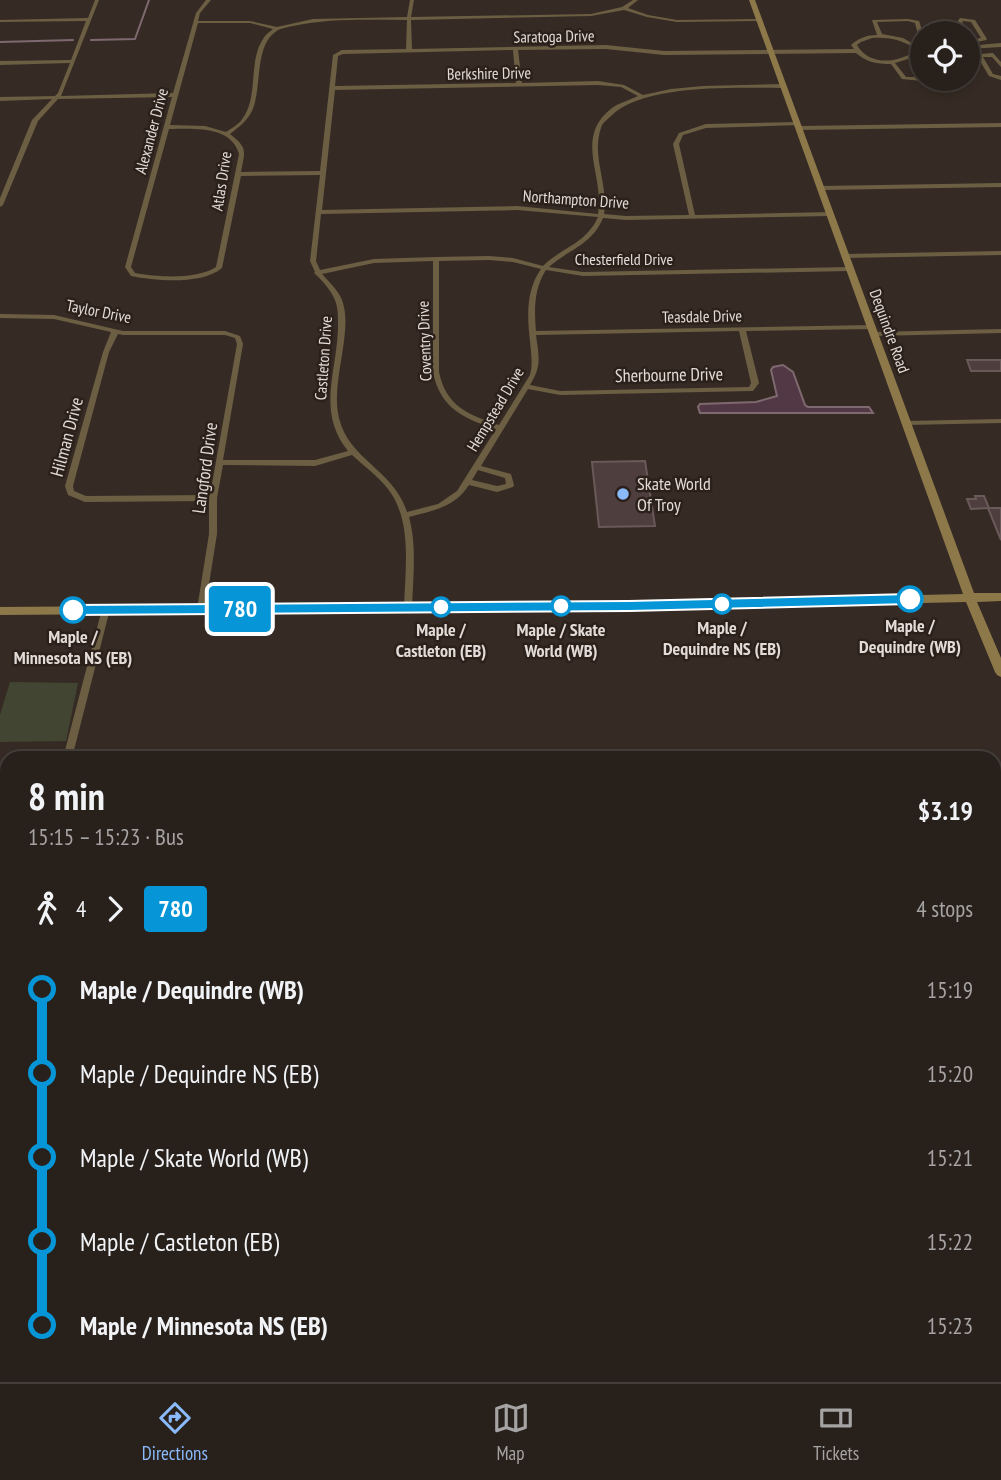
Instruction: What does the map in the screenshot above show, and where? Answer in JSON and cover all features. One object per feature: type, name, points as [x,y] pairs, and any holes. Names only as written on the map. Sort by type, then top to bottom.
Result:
[{"type":"main road","name":"Dequindre Road","points":[[752,0],[970,598],[1001,672]]},
{"type":"main road","points":[[0,611],[629,606],[1001,597]]},
{"type":"street","points":[[0,205],[35,120],[57,98],[97,0]]},
{"type":"street","name":"Alexander Drive","points":[[209,0],[200,7],[195,22],[128,267],[130,273],[144,277],[200,277],[212,274]]},
{"type":"street","points":[[409,51],[412,0]]},
{"type":"street","points":[[195,22],[250,22],[277,28],[307,20],[592,15],[624,8],[636,0]]},
{"type":"street","points":[[624,8],[671,20],[759,20]]},
{"type":"street","points":[[0,21],[89,19]]},
{"type":"street","points":[[880,36],[874,22],[912,21]]},
{"type":"street","name":"Atlas Drive","points":[[212,274],[220,266],[242,149],[227,134],[241,125],[249,115],[264,39],[277,28]]},
{"type":"street","points":[[910,43],[902,39],[880,36],[861,39],[854,48],[867,59],[892,62],[910,58]]},
{"type":"street","points":[[980,44],[984,50]]},
{"type":"street","points":[[984,50],[1001,45]]},
{"type":"street","name":"Saratoga Drive","points":[[332,88],[335,57],[338,53],[606,47],[655,53],[854,48]]},
{"type":"street","points":[[515,49],[519,84]]},
{"type":"street","points":[[980,50],[995,56],[1001,65]]},
{"type":"street","points":[[984,50],[981,57],[991,75],[1001,78]]},
{"type":"street","points":[[0,63],[72,61]]},
{"type":"street","points":[[892,62],[904,78],[910,78]]},
{"type":"street","name":"Berkshire Drive","points":[[332,88],[609,84],[628,88],[643,97]]},
{"type":"street","points":[[545,267],[589,237],[601,216],[594,138],[609,114],[643,97],[681,89],[784,86]]},
{"type":"street","points":[[317,273],[313,261],[332,88]]},
{"type":"street","points":[[0,99],[175,95]]},
{"type":"street","points":[[692,216],[676,144],[681,134],[694,128],[711,125],[1001,125]]},
{"type":"street","points":[[166,127],[199,127],[227,134]]},
{"type":"street","points":[[238,174],[322,173]]},
{"type":"street","points":[[822,188],[1001,185]]},
{"type":"street","name":"Northampton Drive","points":[[318,212],[517,208],[601,216],[831,214]]},
{"type":"street","points":[[846,256],[1001,253]]},
{"type":"street","name":"Chesterfield Drive","points":[[317,273],[374,261],[503,258],[583,274],[850,269]]},
{"type":"street","name":"Coventry Drive","points":[[436,259],[436,372],[439,387],[448,401],[460,411],[501,428]]},
{"type":"street","name":"Hempstead Drive","points":[[407,515],[448,502],[468,482],[526,387],[536,366],[532,290],[545,267]]},
{"type":"street","name":"Castleton Drive","points":[[317,273],[333,290],[340,306],[334,407],[338,428],[353,452],[392,487],[407,515],[408,608]]},
{"type":"street","name":"Taylor Drive","points":[[0,316],[54,317],[116,332],[235,334]]},
{"type":"street","name":"Teasdale Drive","points":[[534,332],[742,329],[1001,331]]},
{"type":"street","name":"Sherbourne Drive","points":[[526,387],[560,393],[751,388],[755,383],[742,329]]},
{"type":"street","name":"Hilman Drive","points":[[116,332],[106,352],[69,486],[71,493],[85,499],[213,498]]},
{"type":"street","name":"Langford Drive","points":[[201,609],[213,530],[213,498],[240,346],[240,339],[235,334]]},
{"type":"street","points":[[906,423],[1001,421]]},
{"type":"street","points":[[219,462],[315,463],[353,452]]},
{"type":"street","points":[[468,482],[497,489],[510,485],[508,476],[477,467]]},
{"type":"street","points":[[69,751],[106,610]]},
{"type":"green space","points":[[10,682],[78,683],[66,741],[0,742],[0,715]]},
{"type":"shaded area","points":[[783,365],[793,372],[808,407],[869,407],[873,413],[700,413],[700,404],[756,402],[777,396],[771,370]]},
{"type":"building","points":[[967,360],[1001,360],[1001,371],[971,371]]},
{"type":"building","name":"Skate World Of Troy","points":[[645,461],[655,526],[599,527],[592,462]]},
{"type":"building","points":[[975,496],[984,496],[989,508],[1001,508],[1001,540],[988,508],[971,509],[967,499],[976,499]]},
{"type":"waterway","points":[[91,40],[135,39],[149,0]]},
{"type":"waterway","points":[[0,42],[73,40]]},
{"type":"bus line","name":"780","points":[[73,610],[629,606],[910,599]]},
{"type":"place","name":"Skate World Of Troy","points":[[623,494]]},
{"type":"place","name":"Maple / Dequindre (WB)","points":[[910,599]]},
{"type":"place","name":"Maple / Dequindre NS (EB)","points":[[722,604]]},
{"type":"place","name":"Maple / Skate World (WB)","points":[[561,606]]},
{"type":"place","name":"Maple / Castleton (EB)","points":[[441,607]]},
{"type":"place","name":"Maple / Minnesota NS (EB)","points":[[73,610]]}]
